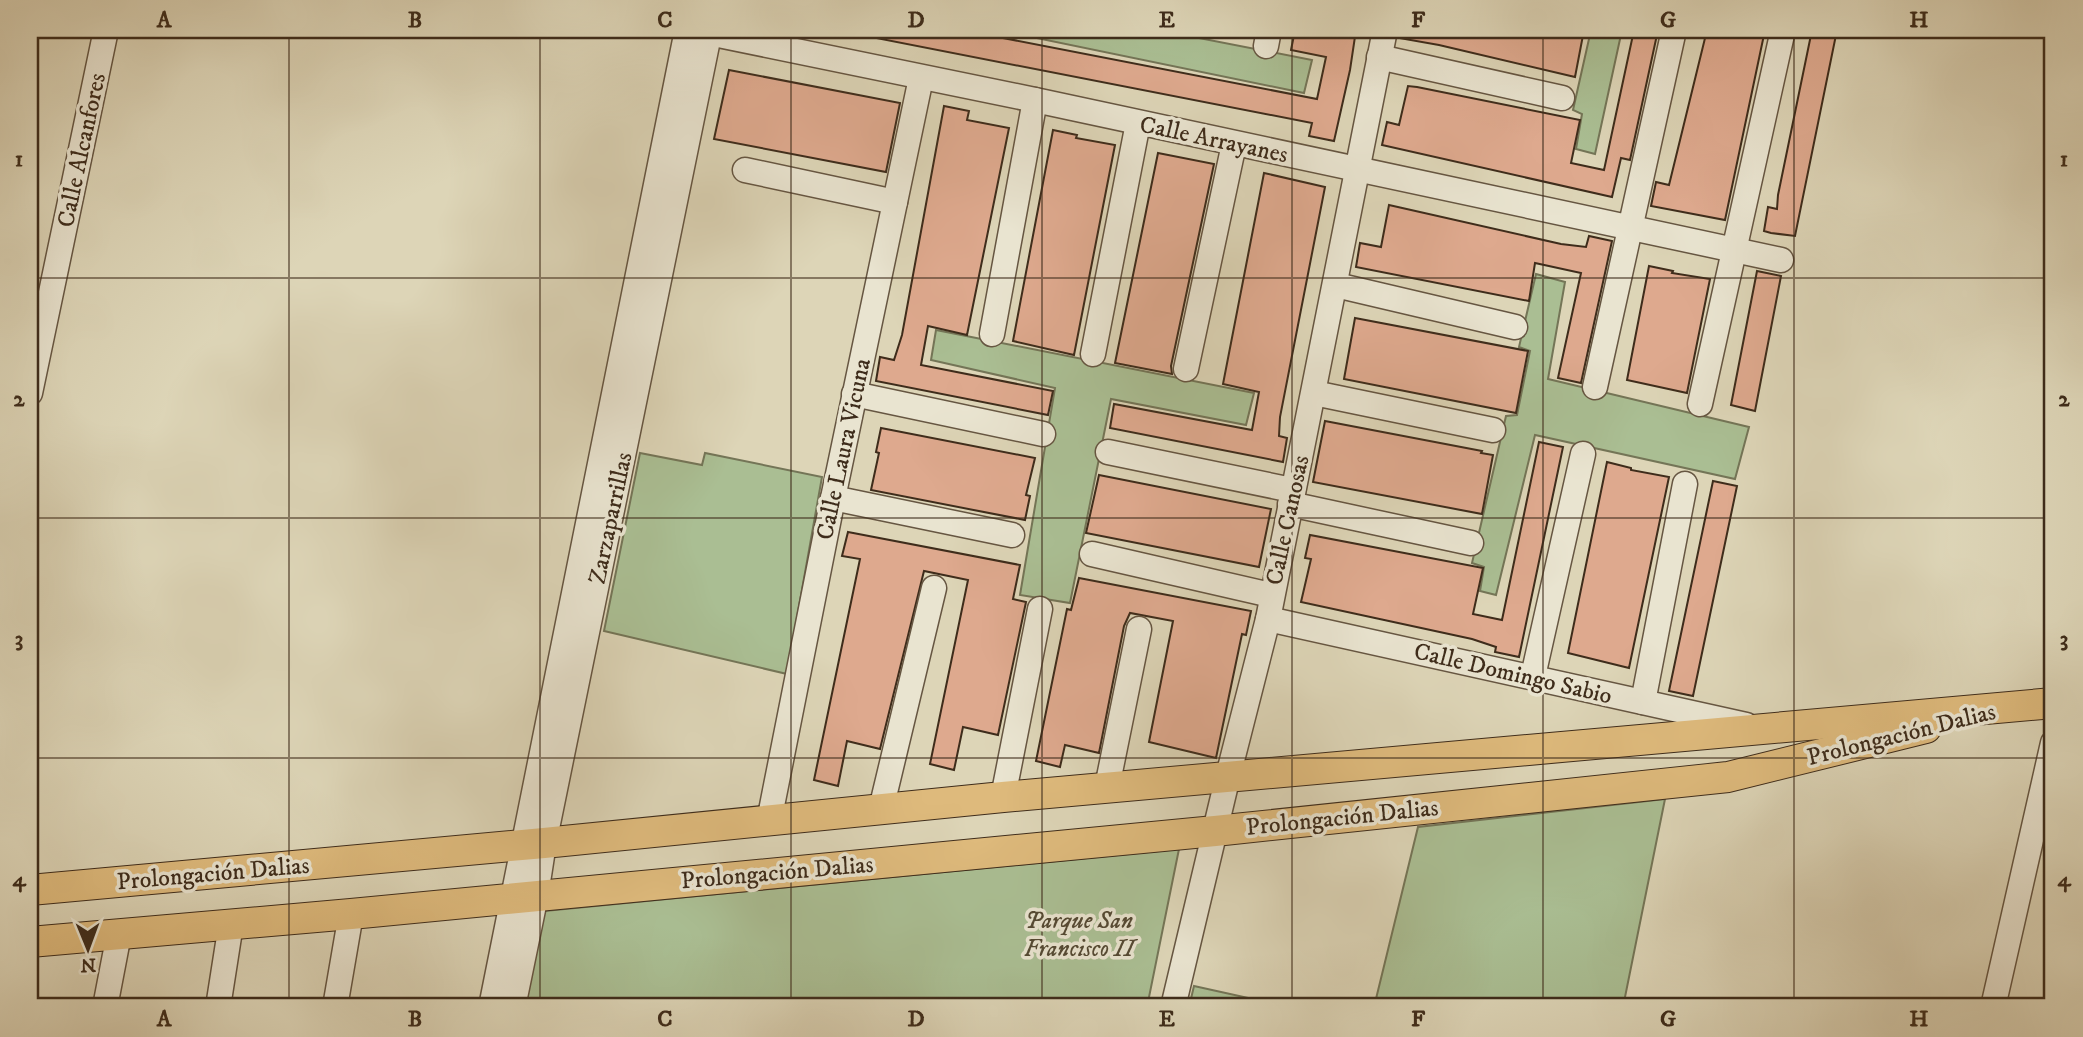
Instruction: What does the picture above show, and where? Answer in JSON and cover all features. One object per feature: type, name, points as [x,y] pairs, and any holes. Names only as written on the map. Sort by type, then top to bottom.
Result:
[{"type":"main road","points":[[2007,707],[2053,703]]},
{"type":"main road","name":"Prolongación Dalias","points":[[30,890],[534,844],[1107,787],[2007,707]]},
{"type":"main road","name":"Prolongación Dalias","points":[[30,942],[1215,831],[1728,777],[2007,707]]},
{"type":"street","name":"Calle Alcanfores","points":[[30,393],[106,30]]},
{"type":"street","name":"Calle Canosas","points":[[1173,1007],[1269,607],[1336,285],[1385,30]]},
{"type":"street","points":[[1595,387],[1674,30]]},
{"type":"street","points":[[1700,404],[1783,30]]},
{"type":"street","name":"Calle Arrayanes","points":[[700,31],[1781,260]]},
{"type":"street","name":"Zarzaparrillas","points":[[513,1007],[524,896],[700,31]]},
{"type":"street","points":[[1379,57],[1562,98]]},
{"type":"street","name":"Calle Laura Vicuna","points":[[769,821],[832,498],[921,78]]},
{"type":"street","points":[[992,334],[1035,100]]},
{"type":"street","points":[[1093,354],[1138,123]]},
{"type":"street","points":[[1186,369],[1234,144]]},
{"type":"street","points":[[745,170],[895,202]]},
{"type":"street","points":[[1336,285],[1515,327]]},
{"type":"street","points":[[1314,393],[1493,430]]},
{"type":"street","points":[[855,394],[1044,434]]},
{"type":"street","points":[[1108,452],[1471,543]]},
{"type":"street","points":[[1533,676],[1583,454]]},
{"type":"street","points":[[1643,702],[1685,484]]},
{"type":"street","points":[[832,498],[1012,535]]},
{"type":"street","name":"Calle Domingo Sabio","points":[[1092,554],[1269,607],[1533,676],[1757,728]]},
{"type":"street","points":[[881,809],[934,588]]},
{"type":"street","points":[[1003,797],[1040,609]]},
{"type":"street","points":[[1107,787],[1139,629]]},
{"type":"street","points":[[1993,1007],[2053,743]]},
{"type":"street","name":"Zarzaparrillas","points":[[491,1007],[524,896]]},
{"type":"street","points":[[335,1007],[351,914]]},
{"type":"street","points":[[218,1007],[231,924]]},
{"type":"street","points":[[105,1007],[119,934]]},
{"type":"green space","points":[[998,30],[1158,30],[1312,60],[1304,93]]},
{"type":"green space","points":[[1591,30],[1622,30],[1595,154],[1576,149],[1582,114],[1573,110]]},
{"type":"green space","points":[[1536,274],[1565,282],[1548,379],[1749,427],[1735,479],[1535,435],[1496,595],[1480,591],[1484,567],[1472,563],[1506,416],[1517,415],[1530,351],[1519,347]]},
{"type":"green space","points":[[936,330],[1254,393],[1246,425],[1111,399],[1070,603],[1020,595],[1055,388],[931,360]]},
{"type":"green space","points":[[640,453],[702,465],[705,453],[822,477],[787,674],[604,631]]},
{"type":"green space","points":[[1665,799],[1623,1007],[1374,1007],[1418,827]]},
{"type":"green space","name":"Parque San Francisco II","points":[[1179,849],[1147,1007],[507,1007],[524,913]]},
{"type":"green space","points":[[1194,986],[1289,1007],[1189,1007]]},
{"type":"building","points":[[871,30],[962,30],[1317,99],[1326,57],[1291,50],[1295,30],[1356,30],[1334,141],[1309,136],[1312,123],[871,37]]},
{"type":"building","points":[[1399,30],[1584,30],[1575,77],[1399,38]]},
{"type":"building","points":[[1634,30],[1658,30],[1630,160],[1621,158],[1612,197],[1382,145],[1387,122],[1399,125],[1408,86],[1417,87],[1580,120],[1571,163],[1604,170]]},
{"type":"building","points":[[1707,30],[1765,30],[1725,220],[1651,206],[1656,182],[1669,185]]},
{"type":"building","points":[[1812,30],[1837,30],[1795,236],[1771,233],[1764,231],[1768,207],[1777,209]]},
{"type":"building","points":[[729,70],[900,103],[886,172],[714,139]]},
{"type":"building","points":[[944,106],[969,111],[967,120],[1009,128],[967,335],[928,326],[921,365],[1053,391],[1048,415],[876,381],[880,357],[894,360],[902,335]]},
{"type":"building","points":[[1053,130],[1077,135],[1076,138],[1115,145],[1074,355],[1013,341]]},
{"type":"building","points":[[1158,153],[1214,164],[1171,366],[1172,374],[1115,363]]},
{"type":"building","points":[[1264,173],[1325,187],[1280,417],[1279,436],[1287,438],[1283,462],[1110,428],[1114,404],[1252,430],[1259,392],[1223,384]]},
{"type":"building","points":[[1389,205],[1561,244],[1586,247],[1589,236],[1612,241],[1581,383],[1558,378],[1581,273],[1535,263],[1529,301],[1356,267],[1360,243],[1381,247]]},
{"type":"building","points":[[1649,266],[1710,279],[1687,393],[1627,380]]},
{"type":"building","points":[[1757,271],[1781,276],[1755,411],[1731,405]]},
{"type":"building","points":[[1355,318],[1528,351],[1516,413],[1344,379]]},
{"type":"building","points":[[1325,421],[1493,455],[1482,514],[1313,482]]},
{"type":"building","points":[[881,428],[1035,458],[1026,495],[1030,496],[1025,520],[871,490]]},
{"type":"building","points":[[1539,442],[1563,447],[1519,657],[1495,652],[1496,647],[1472,639],[1301,602],[1311,559],[1305,558],[1310,535],[1483,568],[1473,614],[1502,620]]},
{"type":"building","points":[[1607,462],[1631,470],[1669,477],[1629,668],[1568,653]]},
{"type":"building","points":[[1099,475],[1271,509],[1259,567],[1086,533]]},
{"type":"building","points":[[1713,481],[1737,486],[1693,696],[1669,691]]},
{"type":"building","points":[[848,532],[1020,565],[1013,599],[1026,602],[998,735],[963,727],[954,770],[930,764],[968,580],[924,571],[880,749],[847,741],[838,786],[814,780],[860,559],[842,556]]},
{"type":"building","points":[[1079,578],[1251,611],[1246,635],[1242,634],[1216,758],[1149,742],[1173,621],[1130,613],[1124,626],[1099,753],[1065,745],[1060,767],[1036,761],[1067,609],[1071,610]]}]
